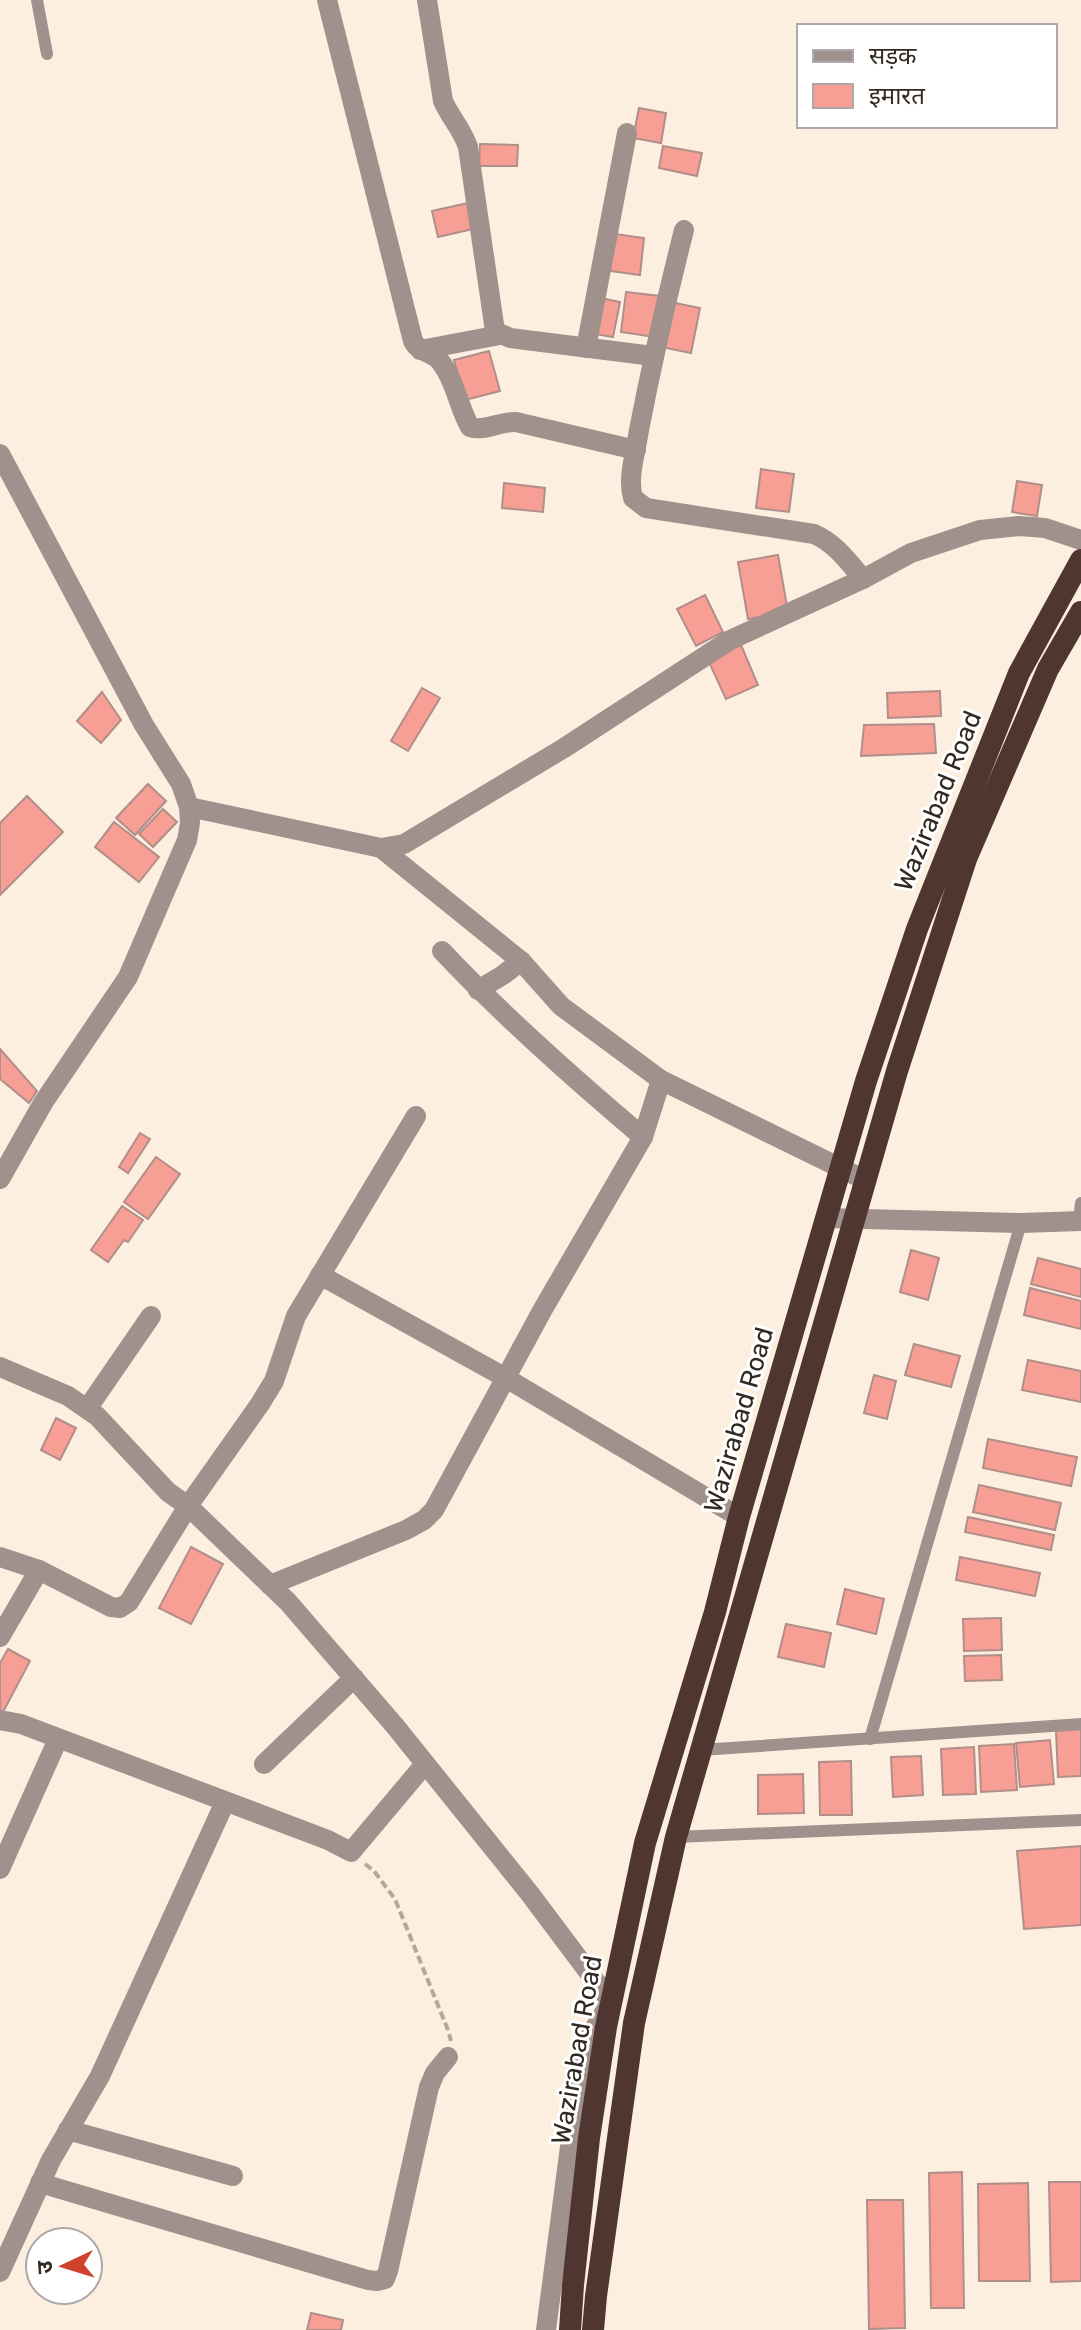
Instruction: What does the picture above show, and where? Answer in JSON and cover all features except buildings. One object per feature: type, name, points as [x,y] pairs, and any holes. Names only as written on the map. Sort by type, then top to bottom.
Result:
[{"type":"highway","name":"Wazirabad Road","points":[[570,2330],[589,2138],[611,2002],[645,1843],[715,1612],[739,1517],[866,1081],[922,915],[1019,673],[1081,560]]},
{"type":"highway","name":"Wazirabad Road","points":[[593,2330],[639,2004],[676,1837],[897,1071],[966,859],[1048,669],[1081,612]]},
{"type":"street","points":[[327,0],[413,341],[420,350],[441,363],[467,423],[473,429],[516,422],[636,450]]},
{"type":"street","points":[[427,0],[443,101],[463,132],[468,147],[492,323],[500,335]]},
{"type":"street","points":[[586,348],[627,133]]},
{"type":"street","points":[[684,230],[653,356],[631,492],[637,503],[646,508],[814,534],[836,547],[863,579]]},
{"type":"street","points":[[420,350],[500,335],[653,356]]},
{"type":"street","points":[[0,454],[6,483],[181,784],[189,807],[190,823],[187,840],[128,977],[43,1103],[0,1179]]},
{"type":"street","points":[[189,807],[381,848],[404,844],[564,748],[730,640],[863,579],[911,553],[980,530],[1019,526],[1045,528],[1081,540]]},
{"type":"street","points":[[381,848],[521,961],[561,1006],[661,1080],[865,1180]]},
{"type":"street","points":[[442,951],[561,1069],[643,1137]]},
{"type":"street","points":[[478,990],[521,961]]},
{"type":"street","points":[[270,1585],[406,1530],[434,1510],[543,1309],[643,1137],[661,1080]]},
{"type":"street","points":[[0,1557],[39,1570],[103,1604],[120,1608],[129,1602],[188,1506],[274,1381],[296,1316],[416,1116]]},
{"type":"street","points":[[827,1218],[1021,1223],[1080,1215]]},
{"type":"street","points":[[320,1275],[506,1378],[739,1517]]},
{"type":"street","points":[[87,1409],[151,1316]]},
{"type":"street","points":[[0,1367],[68,1396],[97,1416],[168,1492],[188,1506],[288,1602],[530,1894],[611,2002],[639,2004]]},
{"type":"street","points":[[0,1637],[39,1570]]},
{"type":"street","points":[[264,1764],[354,1678]]},
{"type":"street","points":[[0,1720],[21,1724],[328,1840],[351,1852],[425,1764]]},
{"type":"street","points":[[0,1869],[58,1739]]},
{"type":"street","points":[[0,2272],[40,2183],[100,2076],[225,1802]]},
{"type":"street","points":[[546,2330],[586,2042],[611,2002]]},
{"type":"street","points":[[40,2183],[368,2280],[385,2279],[429,2087],[435,2073],[448,2057]]},
{"type":"street","points":[[68,2130],[233,2176]]},
{"type":"lane","points":[[37,0],[47,54]]},
{"type":"lane","points":[[870,1739],[1021,1223]]},
{"type":"lane","points":[[701,1750],[1081,1724]]},
{"type":"lane","points":[[676,1837],[1081,1820]]},
{"type":"path","points":[[351,1852],[374,1871],[395,1899],[448,2030],[451,2045],[448,2057]]}]
